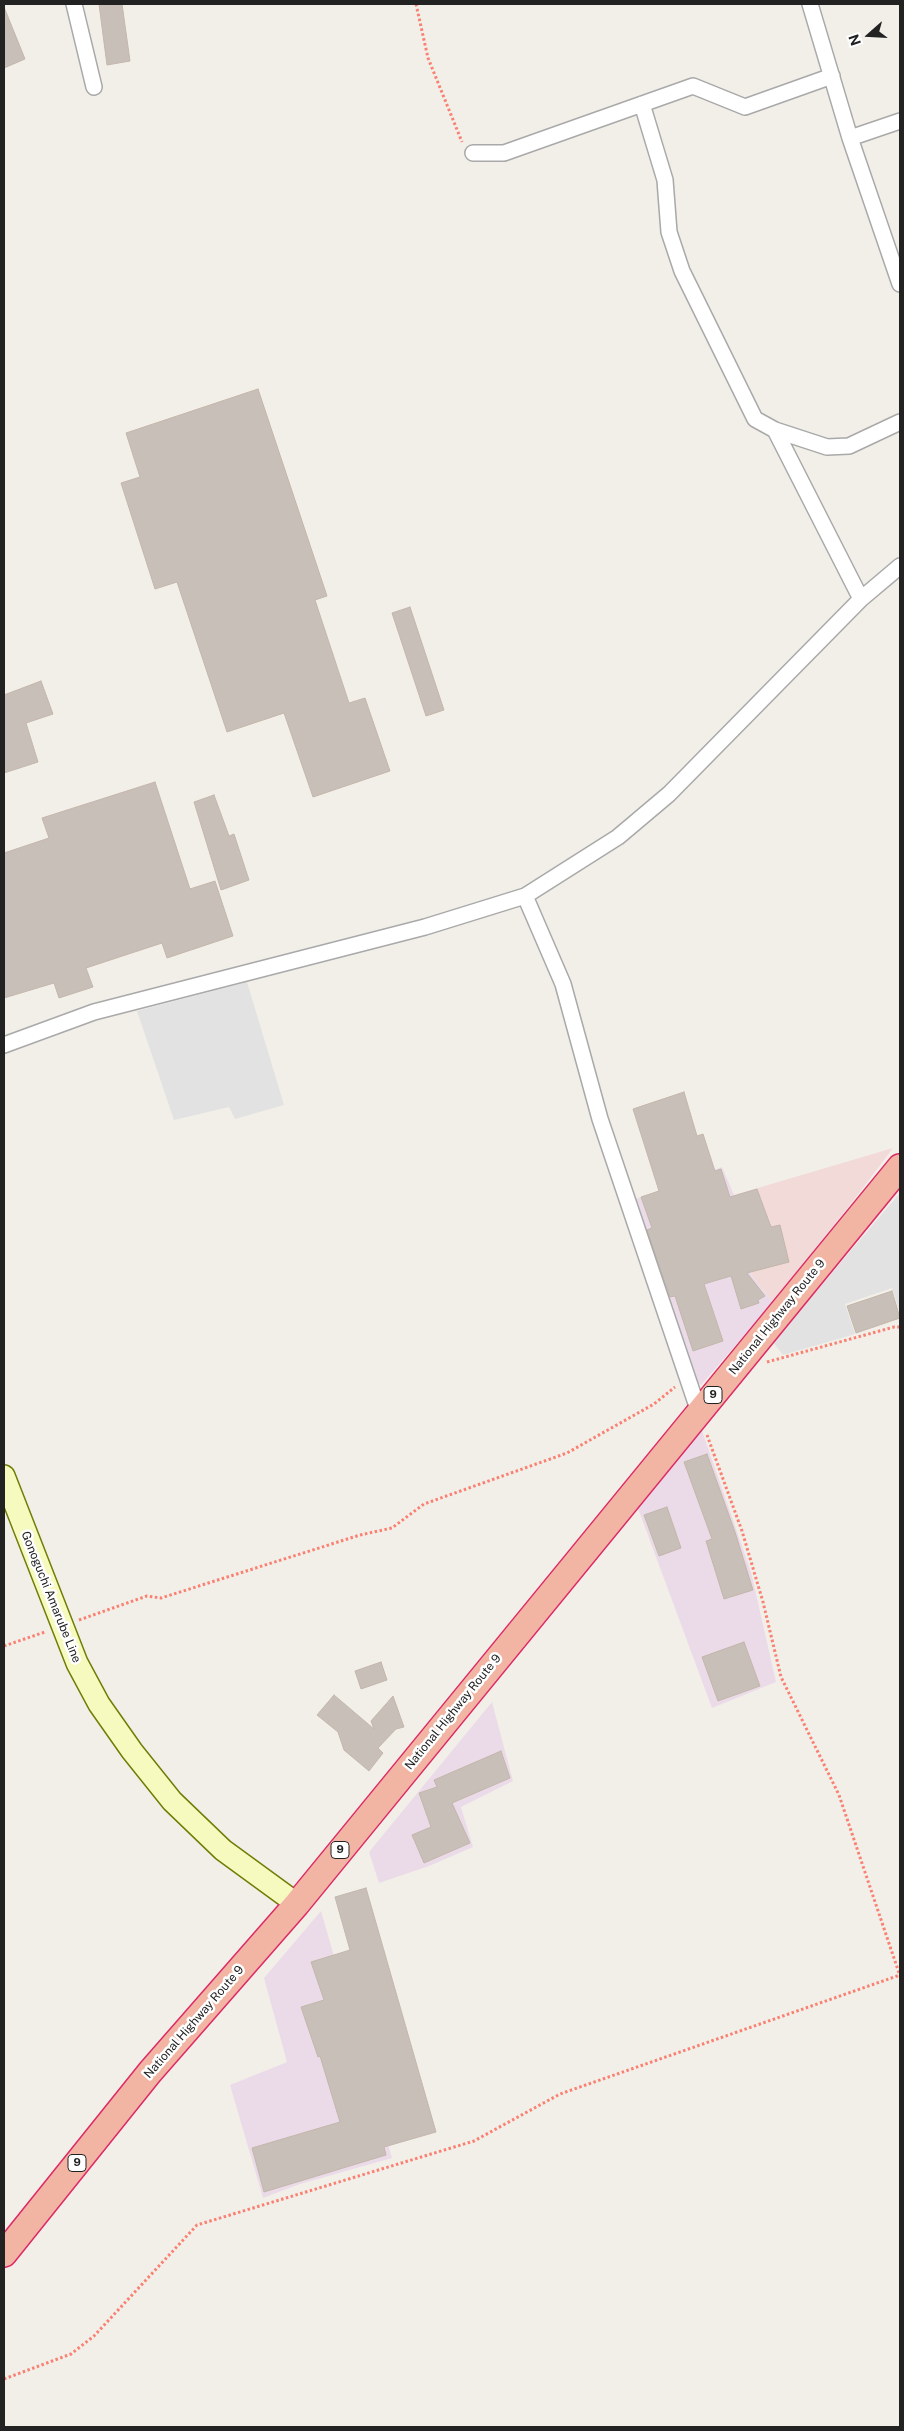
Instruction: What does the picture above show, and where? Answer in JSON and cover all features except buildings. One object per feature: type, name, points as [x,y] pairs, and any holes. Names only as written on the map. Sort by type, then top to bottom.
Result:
[{"type":"highway","name":"National Highway Route 9","points":[[4,2254],[150,2072],[296,1904],[900,1167]]},
{"type":"main road","name":"Gonoguchi Amarube Line","points":[[4,1476],[61,1627],[77,1663],[100,1704],[132,1751],[172,1801],[223,1850],[296,1904]]},
{"type":"street","points":[[74,4],[94,87]]},
{"type":"street","points":[[810,4],[850,138],[900,284]]},
{"type":"street","points":[[473,153],[504,153],[693,86],[746,107],[832,76]]},
{"type":"street","points":[[642,104],[665,180],[670,232],[682,271],[756,419],[775,430],[827,448],[849,446],[900,422]]},
{"type":"street","points":[[850,138],[900,121]]},
{"type":"street","points":[[775,430],[861,599]]},
{"type":"street","points":[[4,1045],[94,1012],[425,927],[525,896],[618,838],[669,794],[861,599],[900,566]]},
{"type":"street","points":[[525,896],[564,984],[600,1119],[699,1412]]},
{"type":"path","points":[[416,4],[428,58],[463,143],[473,153]]},
{"type":"path","points":[[737,1365],[752,1366],[894,1326],[900,1327]]},
{"type":"path","points":[[4,1646],[148,1596],[161,1598],[360,1535],[392,1528],[424,1504],[567,1453],[654,1404],[687,1380]]},
{"type":"path","points":[[4,2379],[71,2354],[94,2336],[197,2225],[474,2141],[560,2094],[900,1976],[838,1795],[780,1677],[763,1602],[742,1531],[699,1412]]},
{"type":"shaded area","points":[[247,982],[284,1105],[235,1119],[229,1107],[174,1120],[137,1011]]},
{"type":"shaded area","points":[[893,1148],[773,1302],[752,1276],[734,1195]]},
{"type":"shaded area","points":[[722,1167],[734,1195],[752,1276],[773,1302],[701,1385],[693,1379],[633,1200]]},
{"type":"shaded area","points":[[900,1193],[900,1313],[892,1288],[845,1304],[855,1334],[783,1355],[773,1342]]},
{"type":"shaded area","points":[[701,1428],[751,1572],[776,1682],[712,1708],[636,1503]]},
{"type":"shaded area","points":[[492,1702],[513,1781],[461,1807],[473,1847],[429,1866],[379,1883],[369,1852]]},
{"type":"shaded area","points":[[321,1911],[392,2158],[300,2184],[263,2198],[230,2085],[287,2062],[264,1978]]}]
